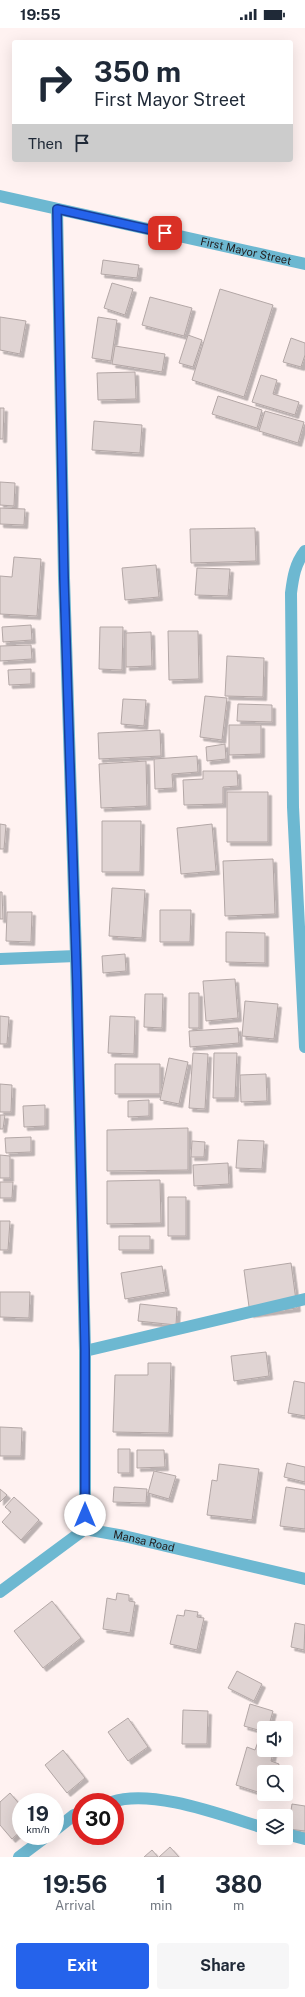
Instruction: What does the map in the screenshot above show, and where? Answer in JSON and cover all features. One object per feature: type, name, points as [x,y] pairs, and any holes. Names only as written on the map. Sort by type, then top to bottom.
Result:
[{"type":"street","name":"First Mayor Street","points":[[0,196],[305,264]]},
{"type":"street","points":[[0,1592],[85,1530],[85,1350],[76,956],[64,578],[57,209]]},
{"type":"street","points":[[305,551],[298,560],[293,578],[291,601],[293,807],[305,1047]]},
{"type":"street","points":[[0,960],[76,956]]},
{"type":"street","points":[[85,1350],[305,1299]]},
{"type":"street","name":"Mansa Road","points":[[85,1530],[124,1536],[305,1579]]},
{"type":"street","points":[[124,1798],[176,1802],[257,1826]]},
{"type":"street","points":[[64,1823],[72,1817]]},
{"type":"street","points":[[293,1836],[305,1839]]},
{"type":"street","points":[[19,1857],[34,1845]]},
{"type":"building","points":[[103,260],[139,265],[137,278],[101,274]]},
{"type":"building","points":[[112,283],[133,289],[125,315],[104,308]]},
{"type":"building","points":[[220,289],[273,305],[244,397],[192,380]]},
{"type":"building","points":[[150,297],[192,308],[184,336],[142,325]]},
{"type":"building","points":[[0,317],[26,321],[20,354],[0,350]]},
{"type":"building","points":[[98,317],[117,320],[111,361],[92,358]]},
{"type":"building","points":[[188,335],[202,340],[193,367],[179,363]]},
{"type":"building","points":[[291,338],[305,343],[305,355],[301,367],[283,362]]},
{"type":"building","points":[[115,346],[165,354],[162,372],[112,364]]},
{"type":"building","points":[[135,372],[136,399],[98,400],[97,373]]},
{"type":"building","points":[[261,375],[277,380],[273,394],[299,402],[295,415],[252,402]]},
{"type":"building","points":[[218,396],[262,410],[257,428],[212,414]]},
{"type":"building","points":[[0,408],[4,408],[3,439],[0,439]]},
{"type":"building","points":[[265,411],[304,422],[298,443],[259,431]]},
{"type":"building","points":[[94,421],[142,425],[140,453],[92,450]]},
{"type":"building","points":[[0,482],[15,483],[14,506],[0,505]]},
{"type":"building","points":[[0,508],[25,509],[24,525],[0,524]]},
{"type":"building","points":[[255,528],[256,561],[191,563],[190,529]]},
{"type":"building","points":[[14,557],[41,559],[37,616],[0,614],[0,576],[12,577]]},
{"type":"building","points":[[156,565],[159,597],[125,600],[122,568]]},
{"type":"building","points":[[197,568],[230,569],[228,596],[195,595]]},
{"type":"building","points":[[31,625],[32,640],[3,642],[2,627]]},
{"type":"building","points":[[100,627],[123,627],[122,670],[99,669]]},
{"type":"building","points":[[168,631],[198,631],[199,679],[169,680]]},
{"type":"building","points":[[151,632],[152,666],[126,667],[126,633]]},
{"type":"building","points":[[31,645],[32,659],[0,661],[0,646]]},
{"type":"building","points":[[227,656],[264,658],[263,697],[225,696]]},
{"type":"building","points":[[31,669],[31,684],[9,685],[8,670]]},
{"type":"building","points":[[205,696],[227,698],[222,740],[200,737]]},
{"type":"building","points":[[123,699],[146,700],[144,726],[121,724]]},
{"type":"building","points":[[238,704],[272,705],[272,722],[237,721]]},
{"type":"building","points":[[229,725],[261,725],[261,754],[229,755]]},
{"type":"building","points":[[160,730],[161,756],[99,759],[98,733]]},
{"type":"building","points":[[225,744],[226,759],[207,761],[206,747]]},
{"type":"building","points":[[197,756],[198,772],[172,774],[173,788],[155,789],[154,759]]},
{"type":"building","points":[[146,761],[147,806],[101,808],[99,764]]},
{"type":"building","points":[[203,771],[237,771],[238,786],[223,787],[223,804],[184,805],[183,780],[203,779]]},
{"type":"building","points":[[227,792],[268,792],[268,842],[227,842]]},
{"type":"building","points":[[102,821],[141,821],[140,872],[102,872]]},
{"type":"building","points":[[0,824],[6,825],[4,849],[0,849]]},
{"type":"building","points":[[212,824],[216,871],[181,874],[177,828]]},
{"type":"building","points":[[273,859],[275,914],[225,916],[223,861]]},
{"type":"building","points":[[112,888],[145,890],[142,938],[109,936]]},
{"type":"building","points":[[0,892],[2,892],[3,919],[0,919]]},
{"type":"building","points":[[160,910],[191,910],[190,942],[160,942]]},
{"type":"building","points":[[7,912],[32,912],[31,942],[6,941]]},
{"type":"building","points":[[226,932],[265,933],[265,963],[226,962]]},
{"type":"building","points":[[125,954],[126,971],[103,973],[102,956]]},
{"type":"building","points":[[235,979],[238,1018],[206,1021],[203,981]]},
{"type":"building","points":[[189,993],[199,993],[199,1028],[189,1028]]},
{"type":"building","points":[[145,994],[163,994],[162,1028],[144,1027]]},
{"type":"building","points":[[245,1001],[278,1004],[274,1039],[242,1036]]},
{"type":"building","points":[[0,1016],[9,1017],[7,1044],[0,1044]]},
{"type":"building","points":[[110,1016],[135,1017],[134,1054],[108,1053]]},
{"type":"building","points":[[238,1028],[239,1043],[190,1047],[189,1031]]},
{"type":"building","points":[[193,1053],[208,1054],[205,1109],[189,1108]]},
{"type":"building","points":[[214,1053],[237,1053],[235,1098],[213,1098]]},
{"type":"building","points":[[169,1058],[188,1062],[179,1104],[160,1100]]},
{"type":"building","points":[[115,1064],[160,1064],[160,1094],[115,1094]]},
{"type":"building","points":[[266,1074],[267,1101],[241,1102],[240,1075]]},
{"type":"building","points":[[0,1084],[12,1085],[11,1112],[0,1112]]},
{"type":"building","points":[[149,1100],[149,1116],[128,1117],[128,1101]]},
{"type":"building","points":[[45,1105],[45,1126],[24,1127],[23,1106]]},
{"type":"building","points":[[0,1115],[5,1115],[3,1129],[0,1129]]},
{"type":"building","points":[[188,1128],[188,1170],[107,1171],[107,1130]]},
{"type":"building","points":[[31,1137],[31,1152],[6,1153],[5,1138]]},
{"type":"building","points":[[238,1140],[264,1141],[262,1169],[236,1168]]},
{"type":"building","points":[[192,1141],[205,1142],[204,1157],[191,1157]]},
{"type":"building","points":[[0,1155],[10,1156],[10,1178],[0,1178]]},
{"type":"building","points":[[228,1163],[229,1184],[194,1186],[193,1165]]},
{"type":"building","points":[[160,1180],[161,1223],[107,1224],[107,1181]]},
{"type":"building","points":[[0,1182],[13,1182],[12,1198],[0,1198]]},
{"type":"building","points":[[168,1197],[186,1197],[186,1236],[168,1236]]},
{"type":"building","points":[[0,1221],[10,1221],[8,1250],[0,1250]]},
{"type":"building","points":[[119,1236],[150,1236],[150,1250],[119,1250]]},
{"type":"building","points":[[291,1263],[297,1308],[250,1314],[244,1270]]},
{"type":"building","points":[[162,1266],[166,1292],[125,1299],[121,1273]]},
{"type":"building","points":[[0,1292],[30,1292],[29,1318],[0,1317]]},
{"type":"building","points":[[140,1304],[177,1308],[176,1325],[138,1321]]},
{"type":"building","points":[[266,1352],[269,1376],[234,1381],[231,1356]]},
{"type":"building","points":[[148,1363],[171,1363],[169,1433],[113,1432],[115,1375],[148,1375]]},
{"type":"building","points":[[294,1381],[305,1383],[305,1416],[288,1413]]},
{"type":"building","points":[[0,1427],[22,1428],[21,1456],[0,1456]]},
{"type":"building","points":[[118,1449],[130,1449],[130,1473],[118,1473]]},
{"type":"building","points":[[137,1450],[164,1450],[165,1467],[137,1468]]},
{"type":"building","points":[[287,1463],[305,1467],[305,1482],[284,1477]]},
{"type":"building","points":[[219,1464],[259,1469],[252,1520],[207,1515],[212,1480],[217,1481]]},
{"type":"building","points":[[154,1471],[176,1476],[169,1499],[148,1493]]},
{"type":"building","points":[[114,1487],[147,1489],[146,1503],[113,1502]]},
{"type":"building","points":[[286,1487],[305,1490],[305,1529],[280,1526]]},
{"type":"building","points":[[0,1489],[7,1495],[0,1502]]},
{"type":"building","points":[[14,1497],[39,1520],[21,1540],[2,1522],[11,1512],[5,1507]]},
{"type":"building","points":[[117,1593],[129,1595],[129,1601],[135,1602],[130,1633],[103,1629],[107,1598],[116,1600]]},
{"type":"building","points":[[52,1601],[81,1638],[43,1668],[14,1631]]},
{"type":"building","points":[[185,1610],[198,1612],[197,1617],[204,1618],[197,1650],[170,1644],[177,1615],[184,1616]]},
{"type":"building","points":[[295,1623],[305,1625],[304,1650],[291,1647]]},
{"type":"building","points":[[237,1671],[262,1684],[254,1701],[228,1688]]},
{"type":"building","points":[[250,1704],[273,1711],[270,1721],[257,1721],[257,1730],[244,1726]]},
{"type":"building","points":[[183,1710],[208,1711],[207,1744],[182,1744]]},
{"type":"building","points":[[128,1718],[148,1747],[128,1761],[108,1732]]},
{"type":"building","points":[[257,1744],[257,1757],[272,1757],[271,1761],[279,1764],[257,1765],[257,1792],[236,1785],[247,1747],[255,1750]]},
{"type":"building","points":[[63,1750],[85,1778],[67,1793],[45,1765]]},
{"type":"building","points":[[10,1793],[12,1795],[12,1839],[0,1825],[0,1802]]},
{"type":"building","points":[[292,1804],[305,1806],[305,1831],[293,1830],[293,1809],[291,1809]]},
{"type":"building","points":[[170,1847],[179,1857],[159,1857]]},
{"type":"building","points":[[152,1850],[158,1857],[144,1857]]},
{"type":"route","points":[[85,1515],[85,1350],[76,941],[64,578],[57,209],[165,233]]}]
